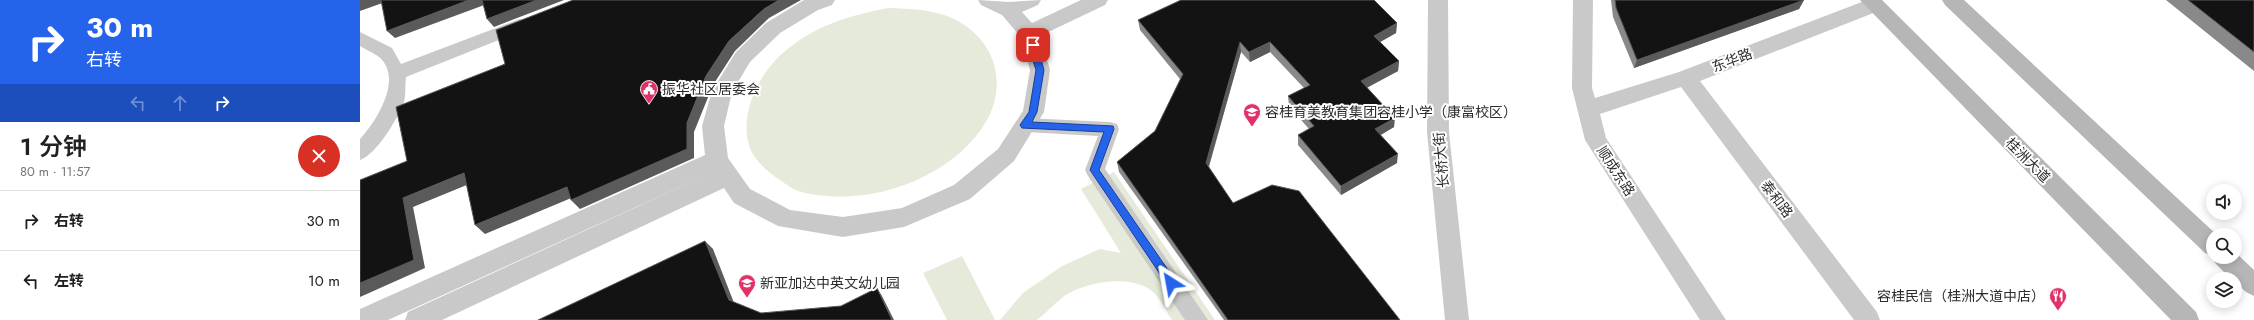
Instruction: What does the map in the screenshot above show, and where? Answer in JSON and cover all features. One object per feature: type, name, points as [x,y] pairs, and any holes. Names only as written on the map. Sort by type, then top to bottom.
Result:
[{"type":"main road","points":[[1952,0],[2206,239]]},
{"type":"main road","name":"桂洲大道","points":[[1872,2],[2187,320]]},
{"type":"main road","points":[[2232,264],[2254,285]]},
{"type":"street","points":[[814,2],[768,33],[743,57],[722,91],[713,126],[723,168],[742,196],[786,219],[843,227],[904,218],[962,192],[1006,155],[1033,112],[1040,70],[1029,33],[1008,10],[988,0]]},
{"type":"street","points":[[1008,10],[1031,0]]},
{"type":"street","points":[[1029,33],[1098,0]]},
{"type":"street","name":"长桥大街","points":[[1438,0],[1438,132],[1457,320]]},
{"type":"street","name":"顺成东路","points":[[1583,0],[1582,88],[1596,140],[1714,320]]},
{"type":"street","name":"东华路","points":[[1588,109],[1686,78],[1872,2]]},
{"type":"street","name":"泰和路","points":[[1686,78],[1868,320]]},
{"type":"street","points":[[362,320],[723,168]]},
{"type":"street","points":[[417,320],[723,168]]},
{"type":"lane","points":[[397,73],[534,20]]},
{"type":"lane","points":[[360,38],[386,52],[397,73],[395,101],[378,132],[360,152]]},
{"type":"lane","points":[[1025,125],[1110,129],[1095,170],[1197,320]]},
{"type":"green space","points":[[888,8],[923,10],[948,16],[969,28],[980,39],[988,50],[994,63],[996,76],[996,91],[993,105],[987,120],[972,141],[952,159],[929,174],[904,185],[877,193],[850,196],[823,196],[794,189],[775,177],[757,161],[749,145],[747,120],[749,107],[760,82],[775,60],[796,43],[820,28],[859,14]]},
{"type":"green space","points":[[1114,172],[1215,320],[1172,320],[1153,292],[1144,286],[1121,281],[1095,284],[1072,292],[1063,297],[1037,320],[1000,320],[1023,293],[1062,266],[1100,249],[1121,253],[1081,189]]},
{"type":"green space","points":[[962,256],[995,320],[947,320],[923,273]]},
{"type":"building","points":[[381,0],[469,0],[387,31]]},
{"type":"building","points":[[482,0],[537,0],[487,19]]},
{"type":"building","points":[[573,0],[779,0],[764,9],[729,41],[706,76],[687,123],[687,149],[571,200],[567,187],[475,225],[464,173],[403,198],[414,260],[360,283],[360,180],[407,161],[396,107],[505,64],[496,30]]},
{"type":"building","points":[[1181,0],[1374,0],[1397,23],[1374,36],[1399,61],[1361,81],[1395,118],[1375,129],[1398,154],[1341,186],[1298,135],[1314,126],[1288,96],[1310,85],[1270,42],[1249,52],[1240,42],[1206,163],[1233,203],[1272,185],[1299,191],[1400,320],[1228,320],[1117,162],[1155,131],[1183,74],[1138,20]]},
{"type":"building","points":[[1615,0],[1804,0],[1637,60],[1616,8]]},
{"type":"building","points":[[2188,0],[2254,0],[2254,52]]},
{"type":"building","points":[[705,241],[729,300],[761,313],[841,306],[877,288],[892,320],[538,320]]},
{"type":"place","name":"振华社区居委会","points":[[649,104]]},
{"type":"place","name":"容桂育美教育集团容桂小学（康富校区）","points":[[1252,127]]},
{"type":"place","name":"新亚加达中英文幼儿园","points":[[747,298]]},
{"type":"place","name":"容桂民信（桂洲大道中店）","points":[[2058,311]]},
{"type":"route","points":[[1033,45],[1040,70],[1033,112],[1025,125],[1110,129],[1095,170],[1171,283]]}]
